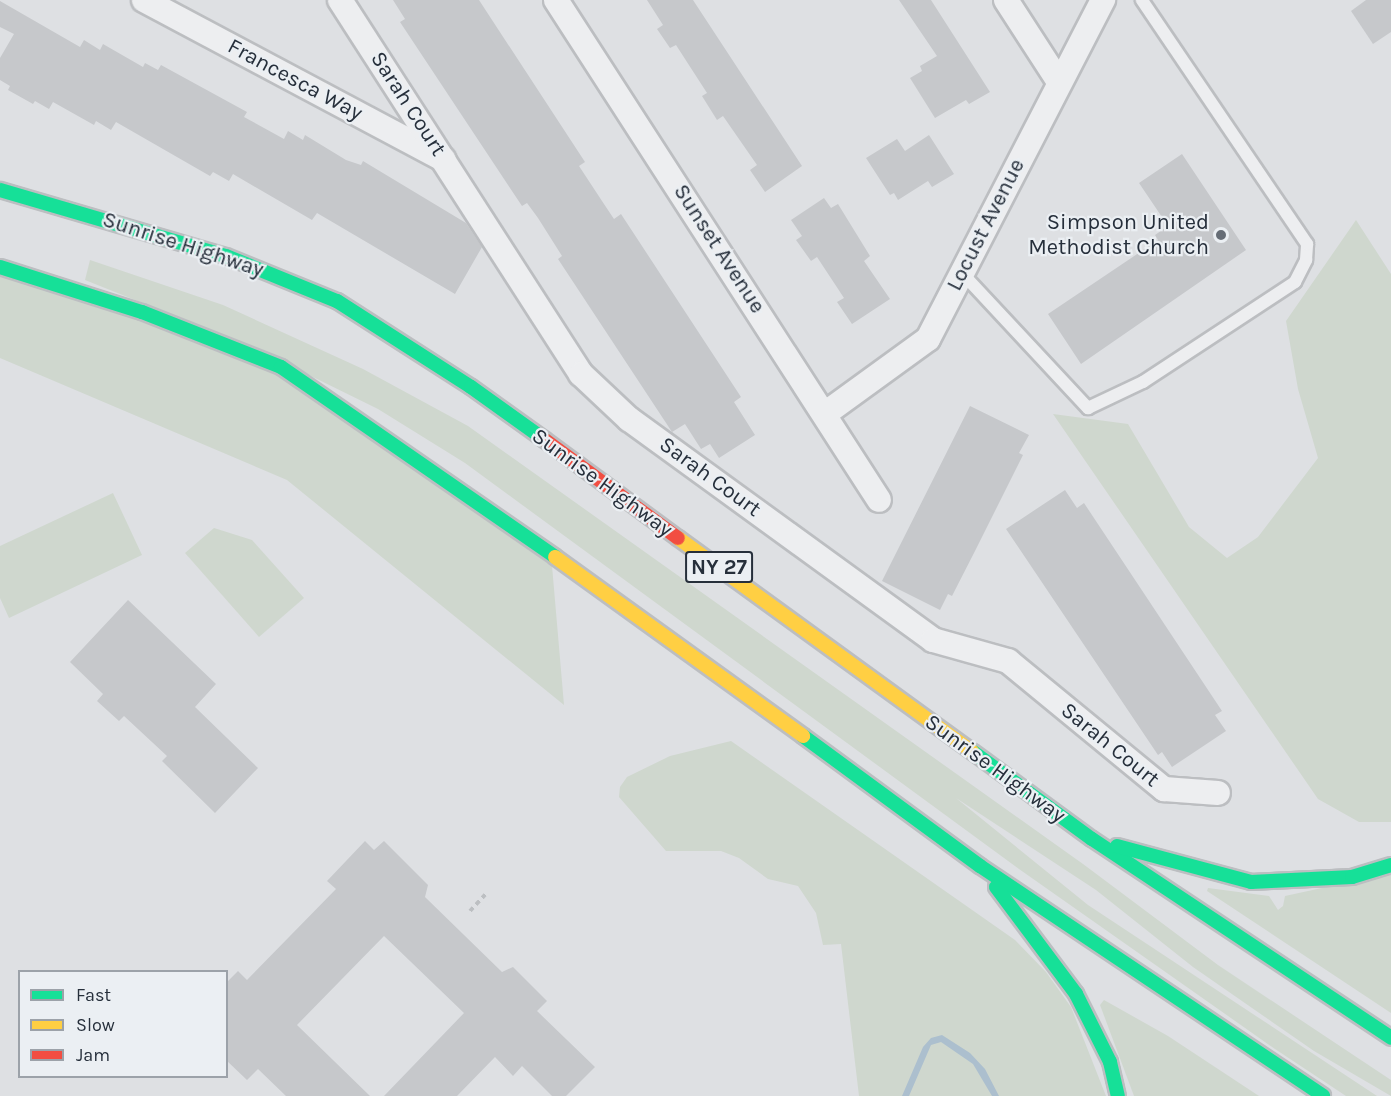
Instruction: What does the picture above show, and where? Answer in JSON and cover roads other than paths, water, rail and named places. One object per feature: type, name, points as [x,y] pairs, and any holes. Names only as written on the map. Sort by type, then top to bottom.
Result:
[{"type":"highway","name":"Sunrise Highway","points":[[0,190],[226,256],[337,301],[471,387],[1092,839],[1391,1038]]},
{"type":"highway","points":[[0,267],[142,312],[281,367],[624,604],[980,866],[1323,1096]]},
{"type":"highway","points":[[1092,839],[1251,882],[1352,877],[1391,866]]},
{"type":"highway","points":[[980,866],[1076,994],[1110,1062],[1118,1096]]},
{"type":"street","name":"Francesca Way","points":[[144,0],[445,160]]},
{"type":"street","name":"Sarah Court","points":[[340,0],[581,374],[629,419],[933,640],[1008,661],[1164,789],[1218,793]]},
{"type":"street","name":"Sunset Avenue","points":[[556,0],[825,413],[879,500]]},
{"type":"street","points":[[1006,0],[1059,82]]},
{"type":"street","name":"Locust Avenue","points":[[825,413],[928,339],[1103,0]]},
{"type":"lane","points":[[962,273],[1088,408],[1143,382],[1295,282],[1306,260],[1307,244],[1142,0]]},
{"type":"water","points":[[942,1035],[970,1053],[985,1069],[999,1096],[992,1096],[973,1064],[941,1042],[931,1045],[909,1096],[902,1096],[923,1047],[931,1038]]},
{"type":"place","name":"Simpson United Methodist Church","points":[[1221,235]]}]
